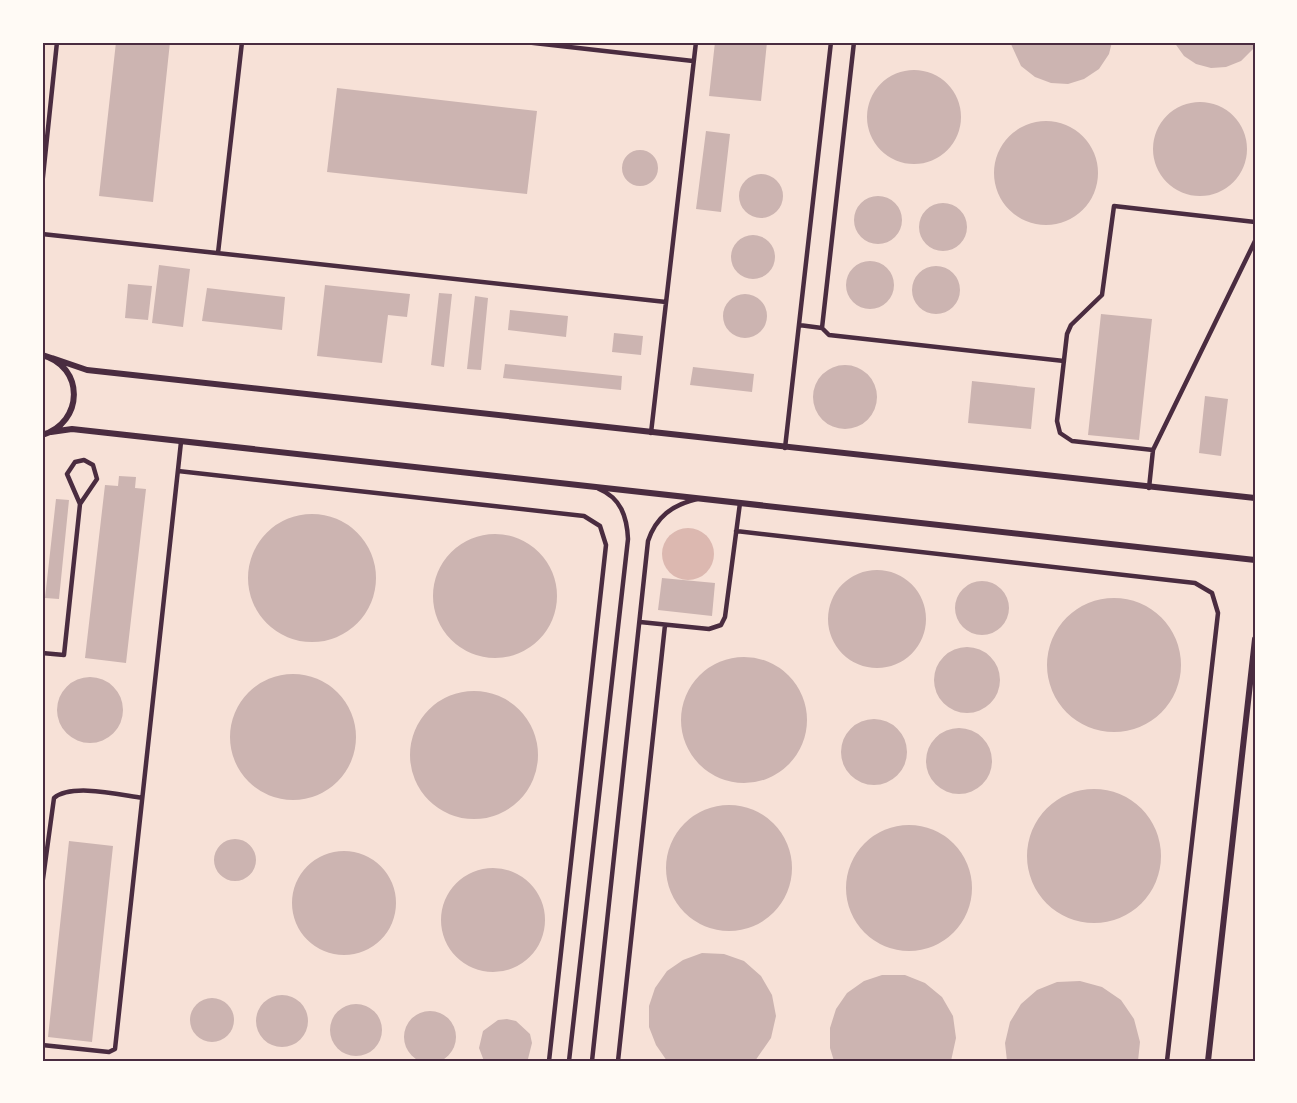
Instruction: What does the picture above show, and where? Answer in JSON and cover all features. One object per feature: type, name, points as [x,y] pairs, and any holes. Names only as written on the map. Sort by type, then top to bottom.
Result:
[{"type":"street","points":[[42,356],[87,370],[651,434],[1255,498]]},
{"type":"street","points":[[42,437],[66,420],[75,402],[75,389],[70,376],[63,366],[52,358]]},
{"type":"street","points":[[51,432],[72,429],[1255,560]]},
{"type":"street","points":[[1208,1061],[1255,639]]},
{"type":"lane","points":[[42,186],[57,42]]},
{"type":"lane","points":[[218,253],[242,42]]},
{"type":"lane","points":[[525,42],[693,61]]},
{"type":"lane","points":[[651,434],[696,42]]},
{"type":"lane","points":[[785,448],[831,42]]},
{"type":"lane","points":[[822,328],[854,42]]},
{"type":"lane","points":[[1153,450],[1072,441],[1060,433],[1057,422],[1068,330],[1102,295],[1114,206],[1255,222]]},
{"type":"lane","points":[[42,234],[666,302]]},
{"type":"lane","points":[[1149,488],[1153,450],[1255,241]]},
{"type":"lane","points":[[800,325],[822,328],[829,335],[1064,361]]},
{"type":"lane","points":[[42,1045],[109,1052],[115,1048],[182,442]]},
{"type":"lane","points":[[42,653],[64,656],[80,504],[97,479],[93,465],[84,460],[75,462],[67,474],[80,504]]},
{"type":"lane","points":[[178,471],[584,516],[600,526],[606,545],[549,1061]]},
{"type":"lane","points":[[569,1061],[628,539],[625,515],[621,507],[605,492],[591,486]]},
{"type":"lane","points":[[592,1061],[652,528],[670,509],[699,498]]},
{"type":"lane","points":[[640,622],[709,629],[724,621],[740,503]]},
{"type":"lane","points":[[736,531],[1195,583],[1212,593],[1218,612],[1167,1061]]},
{"type":"lane","points":[[618,1061],[665,625]]},
{"type":"lane","points":[[42,886],[54,798],[59,793],[74,790],[142,798]]},
{"type":"shaded area","points":[[683,528],[693,528],[702,532],[710,540],[714,554],[710,568],[702,576],[693,580],[683,580],[674,576],[666,568],[662,559],[662,549],[666,540],[674,532]]},
{"type":"building","points":[[116,42],[170,42],[153,202],[99,196]]},
{"type":"building","points":[[715,42],[767,42],[761,101],[709,96]]},
{"type":"building","points":[[1010,42],[1112,42],[1109,54],[1099,69],[1084,79],[1068,84],[1051,83],[1035,77],[1021,66]]},
{"type":"building","points":[[1174,42],[1255,42],[1255,47],[1241,61],[1226,67],[1211,68],[1196,64],[1184,56]]},
{"type":"building","points":[[914,70],[932,74],[947,84],[957,99],[961,117],[957,135],[947,150],[932,160],[914,164],[896,160],[881,150],[871,135],[867,117],[871,99],[881,84],[896,74]]},
{"type":"building","points":[[337,88],[537,111],[527,194],[327,172]]},
{"type":"building","points":[[1200,102],[1218,106],[1233,116],[1243,131],[1247,149],[1243,167],[1233,182],[1218,192],[1200,196],[1182,192],[1167,182],[1157,167],[1153,149],[1157,131],[1167,116],[1182,106]]},
{"type":"building","points":[[1046,121],[1066,125],[1083,136],[1094,153],[1098,173],[1094,193],[1083,210],[1066,221],[1046,225],[1026,221],[1009,210],[998,193],[994,173],[998,153],[1009,136],[1026,125]]},
{"type":"building","points":[[706,131],[730,134],[721,212],[696,209]]},
{"type":"building","points":[[640,150],[652,156],[658,168],[652,180],[640,186],[628,180],[622,168],[628,156]]},
{"type":"building","points":[[761,174],[777,180],[783,196],[777,212],[761,218],[745,212],[739,196],[745,180]]},
{"type":"building","points":[[878,196],[895,203],[902,220],[895,237],[878,244],[861,237],[854,220],[861,203]]},
{"type":"building","points":[[943,203],[960,210],[967,227],[960,244],[943,251],[926,244],[919,227],[926,210]]},
{"type":"building","points":[[753,235],[769,241],[775,257],[769,273],[753,279],[737,273],[731,257],[737,241]]},
{"type":"building","points":[[870,261],[887,268],[894,285],[887,302],[870,309],[853,302],[846,285],[853,268]]},
{"type":"building","points":[[159,265],[190,269],[183,327],[152,323]]},
{"type":"building","points":[[936,266],[953,273],[960,290],[953,307],[936,314],[919,307],[912,290],[919,273]]},
{"type":"building","points":[[128,284],[152,286],[148,320],[125,318]]},
{"type":"building","points":[[325,285],[410,294],[407,317],[388,315],[382,363],[317,356]]},
{"type":"building","points":[[207,288],[285,297],[282,330],[202,321]]},
{"type":"building","points":[[439,293],[452,294],[444,367],[431,365]]},
{"type":"building","points":[[745,294],[761,300],[767,316],[761,332],[745,338],[729,332],[723,316],[729,300]]},
{"type":"building","points":[[475,296],[488,298],[481,370],[467,369]]},
{"type":"building","points":[[510,310],[568,316],[566,337],[508,330]]},
{"type":"building","points":[[1101,314],[1152,319],[1139,440],[1088,435]]},
{"type":"building","points":[[614,333],[643,336],[641,355],[612,352]]},
{"type":"building","points":[[505,364],[622,376],[621,390],[503,378]]},
{"type":"building","points":[[839,365],[851,365],[868,374],[875,385],[877,397],[875,409],[868,420],[851,429],[839,429],[827,424],[818,415],[813,403],[813,391],[818,379],[827,370]]},
{"type":"building","points":[[693,367],[754,374],[752,392],[690,385]]},
{"type":"building","points":[[972,381],[1035,388],[1031,429],[968,423]]},
{"type":"building","points":[[1205,396],[1228,399],[1221,456],[1199,453]]},
{"type":"building","points":[[119,476],[136,477],[135,488],[146,489],[126,663],[85,658],[105,485],[118,486]]},
{"type":"building","points":[[56,499],[69,500],[59,599],[45,598]]},
{"type":"building","points":[[312,514],[337,518],[358,532],[372,553],[376,578],[372,603],[358,624],[337,638],[312,642],[287,638],[266,624],[252,603],[248,578],[252,553],[266,532],[287,518]]},
{"type":"building","points":[[495,534],[519,539],[539,552],[552,572],[557,596],[552,620],[539,640],[519,653],[495,658],[471,653],[451,640],[438,620],[433,596],[438,572],[451,552],[471,539]]},
{"type":"building","points":[[877,570],[887,571],[904,578],[918,592],[925,609],[925,629],[918,646],[904,660],[887,667],[877,668],[867,667],[850,660],[836,646],[829,629],[828,619],[829,609],[836,592],[850,578],[867,571]]},
{"type":"building","points":[[662,578],[715,583],[712,616],[658,610]]},
{"type":"building","points":[[982,581],[992,583],[1001,589],[1007,598],[1009,608],[1007,618],[1001,627],[992,633],[982,635],[972,633],[963,627],[957,618],[955,608],[957,598],[963,589],[972,583]]},
{"type":"building","points":[[1114,598],[1140,603],[1161,618],[1176,639],[1181,665],[1176,691],[1161,712],[1140,727],[1114,732],[1088,727],[1067,712],[1052,691],[1047,665],[1052,639],[1067,618],[1088,603]]},
{"type":"building","points":[[973,647],[991,656],[998,667],[1000,680],[998,693],[991,704],[980,711],[961,713],[943,704],[936,693],[934,674],[943,656],[954,649]]},
{"type":"building","points":[[744,657],[768,662],[788,676],[802,696],[807,720],[802,744],[788,764],[768,778],[744,783],[720,778],[700,764],[686,744],[681,720],[686,696],[700,676],[720,662]]},
{"type":"building","points":[[293,674],[317,678],[338,692],[352,713],[356,737],[352,761],[338,782],[317,796],[293,800],[269,796],[248,782],[234,761],[230,737],[234,713],[248,692],[269,678]]},
{"type":"building","points":[[90,677],[103,680],[113,687],[120,697],[123,710],[120,723],[113,733],[103,740],[90,743],[77,740],[67,733],[60,723],[57,710],[60,697],[67,687],[77,680]]},
{"type":"building","points":[[474,691],[498,696],[519,710],[533,731],[538,755],[533,779],[519,800],[498,814],[474,819],[450,814],[429,800],[415,779],[410,755],[415,731],[429,710],[450,696]]},
{"type":"building","points":[[880,719],[898,728],[905,739],[907,752],[905,765],[898,776],[887,783],[868,785],[850,776],[843,765],[841,746],[850,728],[861,721]]},
{"type":"building","points":[[965,728],[983,737],[990,748],[992,761],[990,774],[983,785],[972,792],[953,794],[935,785],[928,774],[926,755],[935,737],[946,730]]},
{"type":"building","points":[[1094,789],[1119,794],[1141,809],[1156,831],[1161,856],[1156,881],[1141,903],[1119,918],[1094,923],[1069,918],[1047,903],[1032,881],[1027,856],[1032,831],[1047,809],[1069,794]]},
{"type":"building","points":[[729,805],[753,810],[773,824],[787,844],[792,868],[787,892],[773,912],[753,926],[729,931],[705,926],[685,912],[671,892],[666,868],[671,844],[685,824],[705,810]]},
{"type":"building","points":[[909,825],[933,830],[953,844],[967,864],[972,888],[967,912],[953,932],[933,946],[909,951],[885,946],[865,932],[851,912],[846,888],[851,864],[865,844],[885,830]]},
{"type":"building","points":[[235,839],[250,845],[256,860],[250,875],[235,881],[220,875],[214,860],[220,845]]},
{"type":"building","points":[[69,841],[113,846],[92,1042],[48,1037]]},
{"type":"building","points":[[344,851],[364,855],[381,866],[392,883],[396,903],[392,923],[381,940],[364,951],[344,955],[324,951],[307,940],[296,923],[292,903],[296,883],[307,866],[324,855]]},
{"type":"building","points":[[493,868],[513,872],[530,883],[541,900],[545,920],[541,940],[530,957],[513,968],[493,972],[473,968],[456,957],[445,940],[441,920],[445,900],[456,883],[473,872]]},
{"type":"building","points":[[702,953],[724,954],[744,961],[761,976],[772,995],[776,1016],[771,1038],[755,1061],[667,1061],[656,1045],[649,1027],[649,1006],[655,988],[667,971],[683,960]]},
{"type":"building","points":[[882,975],[905,975],[925,983],[942,997],[953,1016],[956,1038],[951,1061],[834,1061],[830,1048],[830,1028],[836,1009],[847,993],[864,981]]},
{"type":"building","points":[[1080,981],[1102,987],[1121,1000],[1134,1019],[1140,1042],[1138,1061],[1007,1061],[1005,1043],[1010,1022],[1021,1004],[1037,990],[1057,982]]},
{"type":"building","points":[[277,995],[287,995],[301,1002],[308,1021],[301,1040],[287,1047],[277,1047],[267,1043],[260,1036],[256,1026],[256,1016],[260,1006],[267,999]]},
{"type":"building","points":[[212,998],[228,1004],[234,1020],[228,1036],[212,1042],[196,1036],[190,1020],[196,1004]]},
{"type":"building","points":[[351,1004],[361,1004],[375,1011],[382,1030],[375,1049],[361,1056],[351,1056],[341,1052],[334,1045],[330,1035],[330,1025],[334,1015],[341,1008]]},
{"type":"building","points":[[425,1011],[435,1011],[449,1018],[456,1037],[449,1056],[435,1063],[425,1063],[415,1059],[408,1052],[404,1042],[404,1032],[408,1022],[415,1015]]},
{"type":"building","points":[[498,1020],[516,1021],[530,1034],[532,1043],[528,1059],[484,1061],[479,1048],[483,1031]]}]
